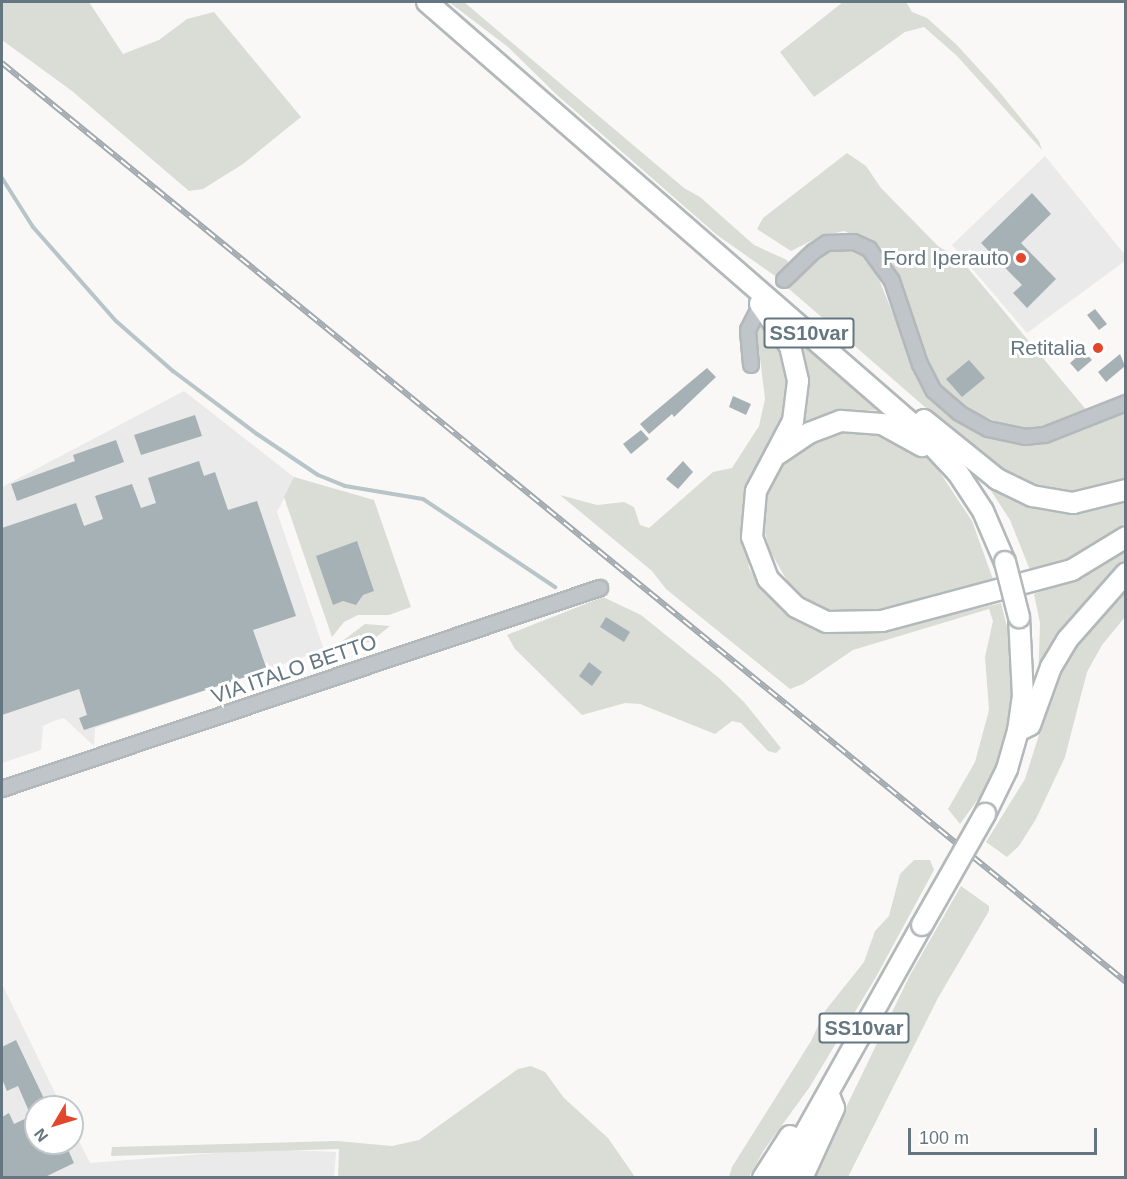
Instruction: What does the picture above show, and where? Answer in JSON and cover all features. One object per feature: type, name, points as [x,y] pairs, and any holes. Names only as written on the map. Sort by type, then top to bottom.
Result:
[{"type":"highway","name":"SS10var","points":[[427,2],[885,400],[942,454],[983,511],[1005,562],[1019,617],[1023,696],[1018,731],[1007,770],[985,814],[780,1178]]},
{"type":"highway","points":[[732,267],[739,286],[783,331],[796,365],[793,421],[756,491],[751,511],[757,558],[787,601],[827,622],[871,623],[1042,580],[1090,561],[1125,537]]},
{"type":"highway","points":[[885,400],[906,405],[978,466],[1017,490],[1072,502],[1125,490]]},
{"type":"highway","points":[[772,458],[825,425],[866,420],[882,424],[921,444],[968,500],[983,511]]},
{"type":"highway","points":[[1018,731],[1030,725],[1051,667],[1067,640],[1125,573]]},
{"type":"highway","points":[[763,1178],[810,1105],[828,1092],[834,1108],[802,1178]]},
{"type":"street","points":[[784,280],[813,252],[827,243],[854,242],[869,249],[892,281],[920,364],[934,391],[958,413],[988,429],[1035,437],[1125,403]]},
{"type":"street","points":[[752,365],[749,324],[759,309]]},
{"type":"street","name":"VIA ITALO BETTO","points":[[2,789],[600,588]]},
{"type":"shaded area","points":[[2,2],[89,2],[123,54],[159,40],[187,19],[214,12],[301,117],[243,164],[203,189],[189,191],[72,91],[2,40]]},
{"type":"shaded area","points":[[449,2],[464,2],[684,188],[700,197],[754,245],[787,260],[790,267],[778,278],[717,235],[557,95],[508,47]]},
{"type":"shaded area","points":[[843,2],[906,2],[912,12],[927,18],[957,45],[997,89],[1039,141],[1042,150],[957,56],[924,27],[905,32],[814,97],[780,52]]},
{"type":"shaded area","points":[[847,153],[866,166],[881,188],[938,246],[962,261],[1088,412],[1039,433],[1006,426],[964,407],[935,382],[893,266],[883,249],[844,231],[821,236],[791,251],[757,229],[763,218]]},
{"type":"shaded area","points":[[1045,156],[1125,255],[1125,261],[1027,333],[952,245]]},
{"type":"shaded area","points":[[843,248],[862,254],[873,265],[923,387],[938,405],[964,422],[1018,444],[1046,440],[1125,409],[1125,483],[1074,495],[1046,491],[1001,471],[979,454],[788,288],[815,259],[826,251]]},
{"type":"shaded area","points":[[764,320],[787,354],[789,394],[786,418],[750,486],[743,518],[749,568],[765,593],[801,620],[827,629],[871,633],[1001,603],[1011,643],[1012,713],[1000,757],[984,791],[960,824],[948,809],[975,762],[989,710],[985,657],[993,621],[989,609],[853,650],[803,684],[790,689],[666,589],[652,571],[560,495],[597,505],[624,502],[634,507],[640,525],[649,528],[713,472],[732,468],[759,426],[765,399],[757,333]]},
{"type":"shaded area","points":[[804,343],[885,410],[830,412],[800,426],[809,376],[801,345]]},
{"type":"shaded area","points":[[184,391],[295,478],[277,512],[324,650],[95,728],[94,746],[64,718],[54,721],[43,726],[41,750],[2,763],[2,487]]},
{"type":"shaded area","points":[[861,426],[910,442],[933,462],[972,521],[994,582],[877,613],[829,613],[793,591],[770,551],[764,529],[768,489],[778,469],[809,441],[835,429]]},
{"type":"shaded area","points":[[294,477],[374,500],[411,607],[389,615],[358,615],[344,622],[332,637],[284,497]]},
{"type":"shaded area","points":[[986,483],[1071,511],[1125,499],[1125,523],[1084,553],[1032,575],[1010,520]]},
{"type":"shaded area","points":[[1125,549],[1125,564],[1038,686],[1040,623],[1034,594],[1094,570]]},
{"type":"shaded area","points":[[1125,584],[1125,617],[1102,645],[1087,672],[1065,757],[1036,819],[1019,846],[1007,857],[986,842],[1025,779],[1064,656]]},
{"type":"shaded area","points":[[603,597],[641,615],[719,678],[744,702],[781,748],[776,753],[768,751],[741,723],[732,721],[715,734],[640,704],[625,703],[582,715],[515,649],[507,635]]},
{"type":"shaded area","points":[[365,624],[390,626],[370,642],[341,642]]},
{"type":"shaded area","points":[[914,860],[930,860],[934,870],[876,977],[809,1088],[764,1150],[749,1177],[729,1177],[732,1167],[811,1041],[825,1011],[864,962],[875,931],[889,916],[900,874]]},
{"type":"shaded area","points":[[961,886],[989,906],[989,911],[938,998],[848,1177],[812,1178],[910,975]]},
{"type":"shaded area","points":[[2,984],[56,1095],[24,1095],[24,1155],[84,1155],[84,1151],[90,1163],[265,1149],[336,1152],[334,1177],[2,1177]]},
{"type":"shaded area","points":[[531,1066],[545,1072],[564,1098],[608,1138],[635,1177],[338,1177],[339,1149],[111,1156],[112,1147],[337,1141],[392,1146],[419,1140],[518,1069]]},
{"type":"building","points":[[1032,193],[1051,214],[1021,243],[1056,279],[1027,308],[1013,293],[1022,285],[981,243]]},
{"type":"building","points":[[1095,309],[1107,324],[1099,330],[1087,315]]},
{"type":"building","points":[[1084,351],[1092,360],[1078,372],[1070,363]]},
{"type":"building","points":[[1120,354],[1125,366],[1106,382],[1098,372]]},
{"type":"building","points":[[969,360],[985,378],[962,397],[946,379]]},
{"type":"building","points":[[707,368],[716,377],[674,417],[672,414],[649,434],[640,424]]},
{"type":"building","points":[[733,396],[751,404],[746,415],[729,407]]},
{"type":"building","points":[[195,415],[202,436],[141,455],[134,435]]},
{"type":"building","points":[[641,430],[649,439],[631,454],[623,444]]},
{"type":"building","points":[[116,440],[124,462],[17,501],[11,484],[75,461],[73,455]]},
{"type":"building","points":[[199,461],[204,476],[215,472],[228,510],[257,501],[296,616],[253,630],[267,670],[84,730],[79,718],[87,715],[79,689],[2,715],[2,528],[76,503],[84,526],[103,519],[95,496],[132,484],[141,508],[156,503],[148,478]]},
{"type":"building","points":[[683,461],[693,472],[678,489],[666,479]]},
{"type":"building","points":[[357,541],[374,591],[363,595],[356,605],[343,601],[333,605],[316,556]]},
{"type":"building","points":[[606,617],[630,632],[624,642],[600,627]]},
{"type":"building","points":[[589,662],[602,672],[592,686],[579,676]]},
{"type":"building","points":[[16,1040],[42,1095],[24,1095],[24,1100],[18,1086],[7,1091],[2,1079],[2,1047]]},
{"type":"building","points":[[9,1113],[14,1124],[24,1119],[24,1155],[70,1155],[74,1163],[43,1178],[2,1178],[2,1117]]},
{"type":"waterway","points":[[2,178],[33,227],[116,321],[173,371],[257,434],[318,475],[345,486],[423,499],[555,587]]},
{"type":"railway","points":[[2,63],[1126,982]]},
{"type":"place","name":"Ford Iperauto","points":[[1021,258]]},
{"type":"place","name":"Retitalia","points":[[1098,348]]}]
